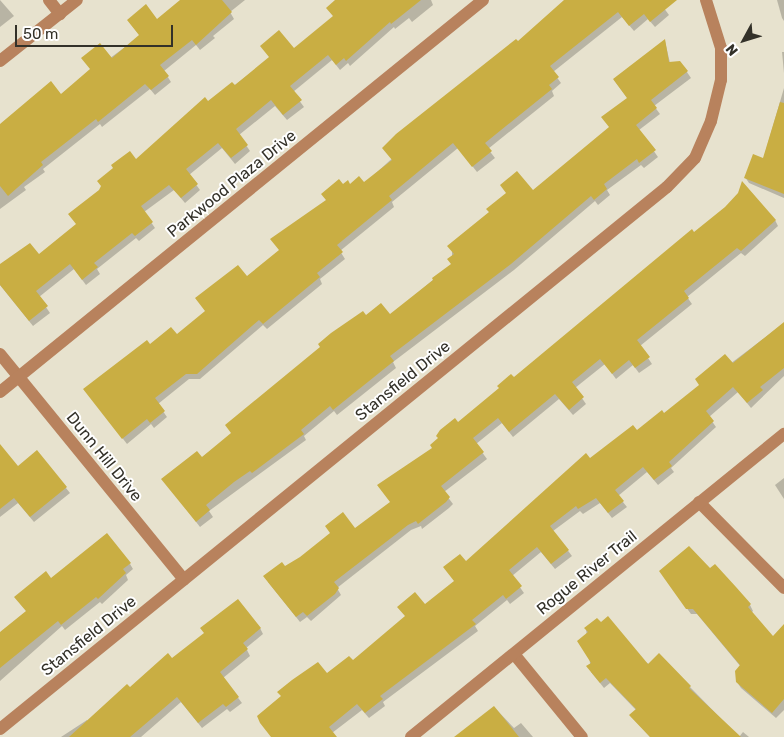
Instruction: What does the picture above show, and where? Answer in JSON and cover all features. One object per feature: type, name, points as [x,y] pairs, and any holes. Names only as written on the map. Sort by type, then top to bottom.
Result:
[{"type":"street","points":[[49,0],[60,14]]},
{"type":"street","points":[[0,61],[77,0]]},
{"type":"street","name":"Parkwood Plaza Drive","points":[[0,392],[483,0]]},
{"type":"street","name":"Stansfield Drive","points":[[0,729],[667,188],[695,158],[711,121],[721,80],[721,48],[706,0]]},
{"type":"street","name":"Dunn Hill Drive","points":[[0,354],[184,580]]},
{"type":"street","name":"Rogue River Trail","points":[[411,737],[784,434]]},
{"type":"street","points":[[700,502],[784,588]]},
{"type":"street","points":[[514,654],[582,737]]},
{"type":"building","points":[[180,0],[222,0],[232,12],[196,45],[192,40],[160,65],[169,76],[151,90],[145,84],[98,122],[96,119],[41,162],[43,165],[8,196],[0,186],[0,124],[51,81],[61,94],[90,69],[81,58],[100,43],[112,58],[139,35],[127,20],[146,4],[157,19]]},
{"type":"building","points":[[335,0],[421,0],[391,24],[390,22],[346,61],[344,58],[336,65],[328,55],[290,86],[302,100],[283,115],[271,100],[236,129],[248,145],[231,158],[218,143],[186,169],[198,184],[181,198],[169,185],[141,206],[153,222],[135,236],[132,233],[94,263],[98,267],[82,280],[70,264],[36,291],[48,306],[29,321],[0,285],[0,264],[30,243],[39,254],[76,224],[68,214],[99,190],[101,186],[97,181],[113,168],[111,165],[130,151],[136,159],[205,97],[208,101],[232,82],[235,85],[269,57],[260,46],[279,30],[294,48],[333,16],[326,8]]},
{"type":"building","points":[[564,0],[677,0],[650,22],[644,14],[629,26],[618,12],[550,66],[559,77],[549,85],[552,89],[485,143],[492,151],[472,167],[453,143],[389,196],[392,200],[337,245],[343,252],[317,273],[320,277],[263,324],[259,320],[197,374],[186,374],[155,398],[165,411],[150,423],[147,419],[122,439],[83,389],[147,340],[150,344],[171,327],[177,334],[205,311],[195,298],[238,265],[247,276],[279,250],[270,239],[326,200],[321,194],[339,179],[343,184],[348,180],[350,184],[359,176],[364,182],[392,160],[382,148],[396,134],[516,39],[518,41]]},
{"type":"building","points":[[665,39],[669,62],[680,61],[688,71],[651,100],[657,108],[636,125],[656,150],[639,163],[637,159],[604,184],[607,189],[594,200],[591,196],[511,264],[390,356],[394,361],[333,410],[330,406],[301,430],[304,434],[252,473],[250,471],[234,482],[206,505],[210,510],[196,522],[161,479],[197,451],[202,457],[231,433],[225,425],[320,347],[318,344],[331,333],[363,311],[366,315],[381,303],[390,314],[433,280],[432,278],[451,264],[447,259],[454,254],[447,246],[489,212],[486,209],[506,193],[500,185],[517,171],[533,190],[609,127],[601,117],[627,98],[613,79]]},
{"type":"building","points":[[780,102],[784,103],[784,194],[744,178],[753,154],[763,158]]},
{"type":"building","points":[[742,181],[776,220],[741,251],[737,248],[684,291],[689,298],[637,340],[650,357],[635,368],[629,360],[612,374],[600,359],[572,382],[584,397],[569,410],[555,394],[509,432],[498,418],[473,438],[484,452],[441,486],[450,497],[446,502],[418,524],[416,521],[408,525],[334,582],[339,588],[335,594],[307,616],[303,612],[296,617],[263,576],[282,562],[285,566],[300,557],[330,533],[325,526],[343,512],[355,528],[390,502],[377,485],[432,448],[430,445],[438,438],[436,436],[440,430],[455,418],[458,422],[499,388],[497,386],[511,374],[514,377],[692,229],[694,232],[725,207],[738,193]]},
{"type":"building","points":[[784,322],[784,368],[760,387],[763,390],[747,403],[733,387],[706,411],[714,421],[669,462],[672,466],[654,480],[643,467],[615,490],[624,501],[608,513],[596,498],[578,509],[576,506],[550,526],[569,550],[551,564],[537,547],[509,570],[522,586],[506,599],[503,595],[472,620],[476,624],[380,696],[383,699],[365,713],[357,704],[329,727],[337,737],[271,737],[257,716],[281,696],[277,692],[318,662],[327,673],[349,656],[353,660],[405,616],[397,607],[415,592],[425,604],[454,581],[443,567],[460,554],[466,561],[586,453],[590,458],[633,425],[637,430],[662,410],[664,413],[699,385],[695,379],[725,354],[733,363]]},
{"type":"building","points":[[0,444],[18,466],[37,450],[67,487],[30,517],[14,498],[0,509]]},
{"type":"building","points":[[107,533],[131,563],[123,569],[126,573],[98,599],[96,597],[61,625],[58,621],[0,668],[0,632],[26,611],[14,597],[46,571],[51,578]]},
{"type":"building","points":[[689,546],[710,568],[715,564],[751,604],[748,607],[773,636],[784,624],[784,699],[772,713],[736,682],[735,671],[740,665],[693,609],[686,609],[659,571]]},
{"type":"building","points":[[238,599],[261,628],[243,643],[248,649],[220,672],[239,697],[226,707],[223,704],[198,723],[177,697],[130,737],[69,737],[127,684],[130,687],[168,653],[172,658],[204,633],[200,628]]},
{"type":"building","points":[[608,616],[648,664],[659,653],[691,686],[689,688],[741,737],[650,737],[629,715],[636,709],[606,678],[600,683],[586,666],[591,663],[577,641],[588,632],[584,628],[597,618],[601,622]]},
{"type":"building","points":[[494,706],[519,737],[454,737]]}]
